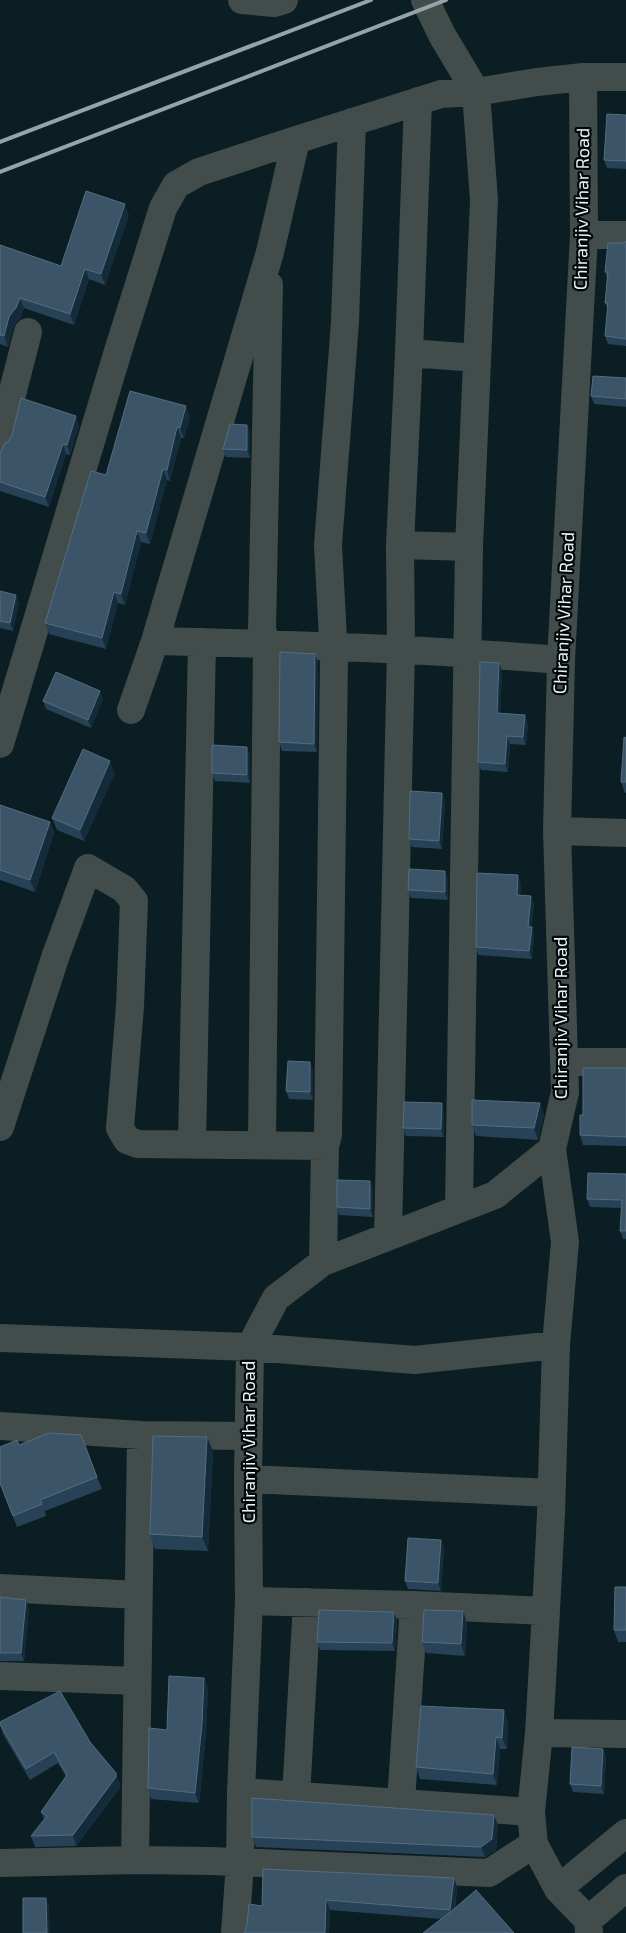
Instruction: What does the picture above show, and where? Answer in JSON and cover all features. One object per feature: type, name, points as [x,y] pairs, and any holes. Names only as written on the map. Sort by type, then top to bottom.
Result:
[{"type":"street","points":[[242,0],[274,3],[284,0]]},
{"type":"street","points":[[425,0],[442,35],[476,92],[484,200],[469,547],[459,1209]]},
{"type":"street","points":[[0,744],[163,208],[176,185],[199,172],[441,94],[476,92],[583,77],[626,77]]},
{"type":"street","name":"Chiranjiv Vihar Road","points":[[235,1933],[240,1862],[249,1601],[248,1436],[250,1347],[276,1298],[323,1262],[495,1195],[552,1149],[565,1092],[557,831],[561,660],[584,235],[583,77]]},
{"type":"street","points":[[388,1236],[401,649],[400,545],[410,353],[418,101]]},
{"type":"street","points":[[323,1262],[325,1146],[328,1135],[333,646],[328,545],[345,322],[352,122]]},
{"type":"street","points":[[131,710],[155,641],[270,252],[296,140]]},
{"type":"street","points":[[584,235],[626,235]]},
{"type":"street","points":[[262,1145],[267,644],[262,630],[270,252]]},
{"type":"street","points":[[0,442],[28,332]]},
{"type":"street","points":[[410,353],[477,358]]},
{"type":"street","points":[[400,545],[469,547]]},
{"type":"street","points":[[155,641],[468,652],[561,660]]},
{"type":"street","points":[[192,1144],[202,642]]},
{"type":"street","points":[[557,831],[626,834]]},
{"type":"street","points":[[0,1127],[56,954],[88,868],[124,889],[134,901],[130,1006],[120,1128],[127,1140],[138,1144],[325,1146]]},
{"type":"street","points":[[564,1062],[626,1062]]},
{"type":"street","points":[[552,1149],[565,1242],[556,1345],[552,1493],[539,1733],[531,1812],[534,1844],[558,1889],[588,1927],[626,1888]]},
{"type":"street","points":[[0,1338],[250,1347],[415,1360],[556,1345]]},
{"type":"street","points":[[0,1426],[141,1434],[248,1436]]},
{"type":"street","points":[[135,1860],[141,1434]]},
{"type":"street","points":[[248,1479],[552,1493]]},
{"type":"street","points":[[0,1588],[138,1594]]},
{"type":"street","points":[[249,1601],[414,1604],[546,1611]]},
{"type":"street","points":[[296,1796],[306,1602]]},
{"type":"street","points":[[401,1802],[414,1604]]},
{"type":"street","points":[[0,1676],[137,1681]]},
{"type":"street","points":[[539,1733],[626,1734]]},
{"type":"street","points":[[241,1792],[531,1812]]},
{"type":"street","points":[[558,1889],[626,1833]]},
{"type":"street","points":[[0,1863],[135,1860],[240,1862],[490,1873],[534,1844]]},
{"type":"building","points":[[607,114],[626,115],[626,161],[604,160]]},
{"type":"building","points":[[86,191],[125,204],[101,274],[85,269],[70,314],[20,298],[16,308],[9,317],[4,336],[0,335],[0,245],[61,266]]},
{"type":"building","points":[[626,241],[626,339],[605,336],[608,303],[605,303],[608,272],[605,272],[608,243],[624,243]]},
{"type":"building","points":[[593,376],[626,378],[626,399],[591,396]]},
{"type":"building","points":[[130,391],[186,406],[180,428],[177,427],[167,470],[163,469],[146,533],[137,531],[121,594],[114,592],[102,638],[45,623],[91,471],[106,475]]},
{"type":"building","points":[[21,398],[76,416],[67,445],[63,444],[45,497],[0,482],[0,452],[12,435]]},
{"type":"building","points":[[230,424],[247,425],[247,450],[223,449]]},
{"type":"building","points":[[0,591],[16,595],[10,623],[0,621]]},
{"type":"building","points":[[280,652],[315,654],[314,744],[279,742]]},
{"type":"building","points":[[480,662],[499,663],[497,713],[525,715],[523,737],[507,736],[505,764],[478,762]]},
{"type":"building","points":[[56,672],[100,691],[88,720],[43,701]]},
{"type":"building","points":[[624,737],[626,738],[626,782],[621,782]]},
{"type":"building","points":[[212,745],[247,747],[247,775],[212,773]]},
{"type":"building","points":[[83,749],[110,761],[80,830],[52,818]]},
{"type":"building","points":[[410,791],[442,793],[439,841],[409,839]]},
{"type":"building","points":[[0,805],[50,822],[30,880],[0,870]]},
{"type":"building","points":[[409,869],[445,871],[445,892],[408,890]]},
{"type":"building","points":[[477,873],[518,875],[517,895],[531,896],[528,927],[532,927],[529,951],[476,947]]},
{"type":"building","points":[[288,1061],[310,1062],[310,1092],[286,1091]]},
{"type":"building","points":[[583,1068],[626,1068],[626,1137],[580,1135],[580,1115],[583,1115]]},
{"type":"building","points":[[472,1100],[540,1103],[534,1128],[472,1125]]},
{"type":"building","points":[[404,1102],[442,1103],[441,1129],[403,1128]]},
{"type":"building","points":[[588,1173],[626,1174],[626,1231],[620,1231],[622,1200],[587,1199]]},
{"type":"building","points":[[337,1180],[370,1181],[370,1209],[337,1207]]},
{"type":"building","points":[[49,1433],[81,1435],[97,1477],[40,1500],[42,1504],[13,1516],[0,1483],[0,1447],[17,1440],[19,1445]]},
{"type":"building","points":[[153,1436],[207,1437],[202,1537],[150,1534]]},
{"type":"building","points":[[408,1538],[441,1540],[438,1583],[405,1581]]},
{"type":"building","points":[[615,1587],[626,1587],[626,1630],[614,1630]]},
{"type":"building","points":[[0,1597],[26,1600],[21,1653],[0,1653]]},
{"type":"building","points":[[319,1610],[394,1612],[392,1643],[317,1642]]},
{"type":"building","points":[[424,1610],[463,1611],[461,1644],[422,1642]]},
{"type":"building","points":[[169,1676],[204,1678],[202,1724],[195,1793],[148,1788],[149,1728],[167,1730]]},
{"type":"building","points":[[60,1691],[90,1742],[116,1773],[116,1777],[73,1835],[31,1836],[47,1816],[41,1812],[67,1775],[54,1752],[26,1769],[0,1722]]},
{"type":"building","points":[[421,1706],[504,1710],[502,1738],[496,1737],[493,1774],[416,1767]]},
{"type":"building","points":[[572,1747],[603,1749],[601,1786],[570,1784]]},
{"type":"building","points":[[252,1798],[494,1815],[492,1839],[481,1847],[252,1837]]},
{"type":"building","points":[[263,1869],[454,1878],[450,1910],[326,1900],[325,1933],[244,1933],[247,1925],[249,1904],[262,1906]]},
{"type":"building","points":[[476,1890],[514,1933],[423,1933],[454,1909]]},
{"type":"building","points":[[23,1898],[46,1898],[47,1933],[23,1933]]},
{"type":"railway","points":[[0,142],[371,0]]},
{"type":"railway","points":[[0,172],[446,0]]}]
